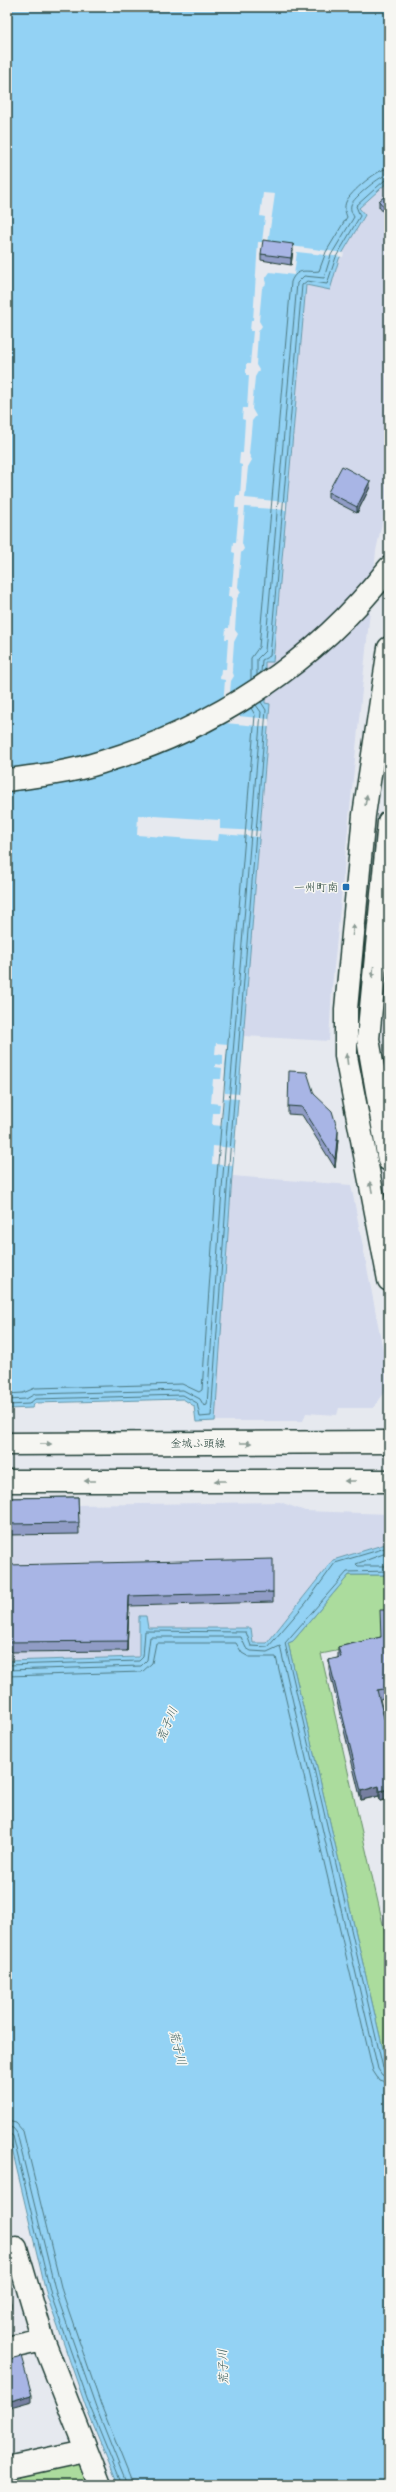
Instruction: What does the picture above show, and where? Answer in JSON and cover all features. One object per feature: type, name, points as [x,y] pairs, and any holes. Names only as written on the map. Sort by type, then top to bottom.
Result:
[{"type":"street","points":[[7,780],[53,773],[101,763],[147,747],[204,722],[273,681],[299,660],[334,630],[371,591],[389,568]]},
{"type":"street","points":[[389,648],[364,815],[346,1009],[346,1056],[356,1119],[383,1217],[389,1280]]},
{"type":"street","points":[[389,822],[368,1039],[389,1160]]},
{"type":"street","name":"金城ふ頭線","points":[[7,1444],[389,1442]]},
{"type":"street","points":[[7,1481],[389,1481]]},
{"type":"street","points":[[7,2253],[16,2248],[43,2340],[85,2451],[100,2485]]},
{"type":"street","points":[[7,2348],[43,2340]]},
{"type":"street","points":[[7,2468],[85,2451]]},
{"type":"shaded area","points":[[389,181],[389,489],[376,551],[332,987],[329,1041],[243,1036],[270,704],[265,704],[265,695],[272,695],[265,673],[265,662],[273,662],[306,285],[330,290],[339,259],[365,215],[359,208]]},
{"type":"shaded area","points":[[232,1176],[351,1185],[389,1381],[389,1387],[373,1408],[339,1408],[337,1415],[306,1413],[303,1421],[215,1421]]},
{"type":"shaded area","points":[[280,1502],[305,1511],[389,1514],[389,1543],[333,1560],[267,1643],[253,1643],[251,1628],[147,1628],[140,1616],[139,1657],[7,1661],[7,1506]]},
{"type":"green space","points":[[349,1575],[389,1575],[389,1640],[321,1654],[389,1950],[389,2075],[288,1643],[293,1641]]},
{"type":"green space","points":[[82,2460],[91,2485],[7,2485],[7,2481]]},
{"type":"water","points":[[7,7],[389,7],[389,181],[359,208],[365,215],[339,259],[330,290],[306,285],[273,662],[265,662],[265,673],[272,675],[272,695],[265,695],[265,703],[270,704],[232,1176],[215,1421],[196,1422],[194,1406],[183,1399],[35,1403],[32,1408],[7,1409]]},
{"type":"water","name":"荒子川","points":[[389,1543],[389,1575],[349,1575],[293,1641],[288,1643],[389,2075],[389,2485],[118,2485],[87,2410],[47,2296],[7,2128],[7,1661],[139,1657],[139,1616],[146,1616],[148,1628],[251,1628],[253,1643],[267,1643],[333,1560]]},
{"type":"pier","points":[[263,193],[275,194],[268,243],[344,253],[343,257],[297,252],[294,275],[270,272],[265,279],[266,284],[262,288],[259,321],[262,326],[258,332],[256,365],[259,370],[255,377],[252,409],[256,416],[252,421],[249,454],[252,460],[248,467],[245,498],[286,502],[286,510],[245,507],[242,543],[244,549],[241,553],[238,587],[241,592],[237,598],[235,630],[238,634],[234,642],[232,670],[234,676],[231,681],[228,715],[269,719],[269,727],[225,723],[226,718],[222,718],[225,680],[220,679],[221,669],[226,669],[228,639],[225,639],[226,628],[229,628],[232,597],[228,596],[229,586],[232,586],[235,553],[232,552],[233,542],[236,542],[239,508],[235,508],[236,496],[240,496],[242,465],[239,464],[240,453],[243,453],[245,420],[242,419],[243,408],[247,408],[249,375],[246,375],[246,364],[250,364],[253,331],[250,331],[251,320],[253,320],[258,242],[262,242],[265,217],[260,216]]},
{"type":"pier","points":[[138,815],[220,820],[220,829],[260,831],[259,837],[219,834],[218,841],[137,835]]},
{"type":"pier","points":[[216,1043],[228,1044],[225,1065],[225,1093],[240,1094],[239,1099],[224,1098],[222,1126],[212,1125],[213,1113],[219,1113],[220,1104],[211,1103],[213,1079],[221,1079],[222,1068],[215,1067],[215,1064],[223,1065],[223,1055],[215,1054]]},
{"type":"pier","points":[[213,1146],[234,1148],[232,1166],[212,1164]]},
{"type":"building","points":[[389,193],[389,213],[379,201]]},
{"type":"building","points":[[263,240],[293,244],[291,258],[261,254]]},
{"type":"building","points":[[342,466],[370,481],[357,507],[328,492]]},
{"type":"building","points":[[289,1071],[307,1072],[314,1094],[332,1111],[338,1131],[335,1159],[302,1107],[288,1106]]},
{"type":"building","points":[[78,1497],[79,1523],[7,1524],[7,1498]]},
{"type":"building","points":[[273,1559],[273,1592],[129,1596],[127,1641],[7,1642],[7,1565]]},
{"type":"building","points":[[380,1610],[389,1610],[389,1688],[377,1690],[389,1738],[389,1789],[380,1791],[379,1786],[361,1791],[329,1660],[341,1657],[338,1647],[381,1637]]},
{"type":"building","points":[[7,2290],[11,2303],[7,2304]]},
{"type":"building","points":[[21,2356],[32,2395],[7,2402],[7,2360]]},
{"type":"place","name":"一州町南","points":[[346,887]]}]
